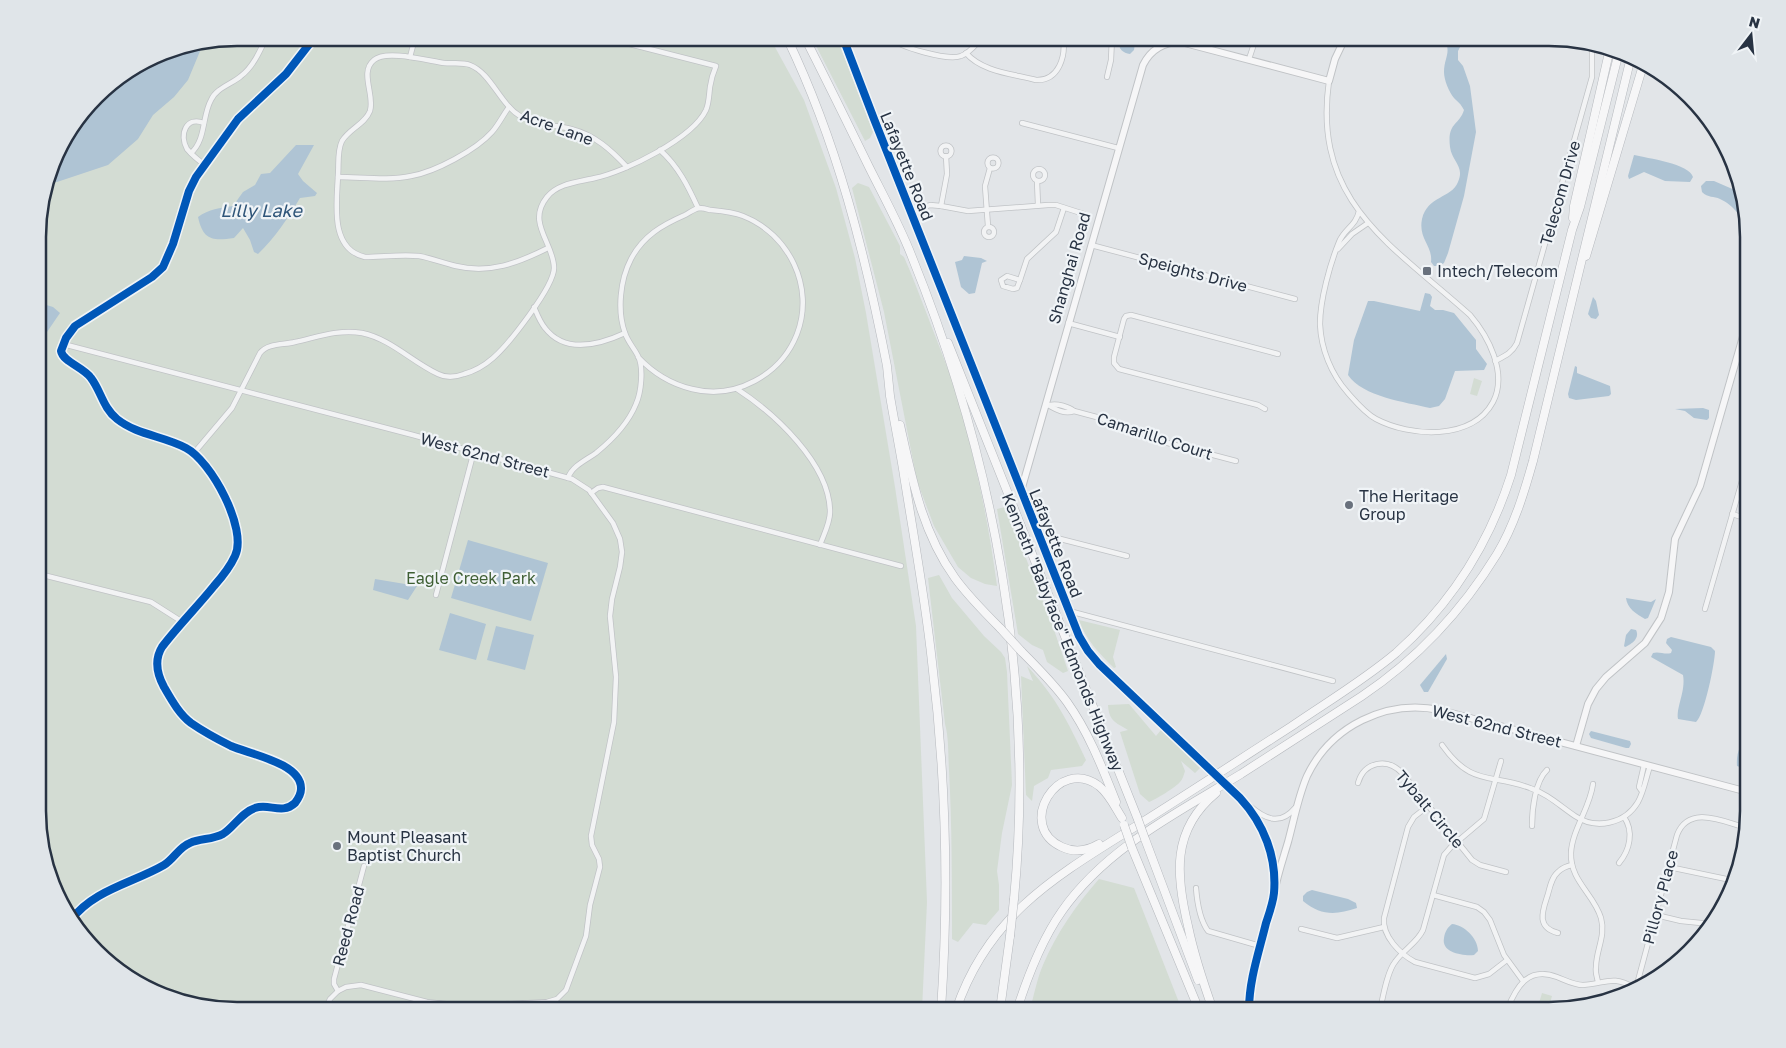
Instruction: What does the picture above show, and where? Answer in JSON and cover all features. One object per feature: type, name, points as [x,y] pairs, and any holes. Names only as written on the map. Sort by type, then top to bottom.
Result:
[{"type":"highway","points":[[790,46],[818,112],[849,200],[866,265],[887,369],[927,619],[938,720],[944,800],[946,886],[941,1002]]},
{"type":"highway","points":[[809,46],[912,256],[949,359],[991,510],[1004,584],[1014,661],[1018,740],[1018,834],[1014,899],[1001,1002]]},
{"type":"highway","points":[[1572,230],[1574,206],[1608,56]]},
{"type":"highway","points":[[960,1002],[985,952],[1005,924],[1032,896],[1082,859],[1318,708],[1395,654],[1441,607],[1468,570],[1495,520],[1511,475],[1572,230],[1580,207],[1617,59]]},
{"type":"highway","points":[[1020,1002],[1029,973],[1042,944],[1062,910],[1087,880],[1136,840],[1362,696],[1407,662],[1455,614],[1498,553],[1526,485],[1629,64]]},
{"type":"highway","points":[[1579,274],[1590,245],[1641,71]]},
{"type":"highway","name":"Kenneth \"Babyface\" Edmonds Highway","points":[[912,256],[959,368],[1137,817],[1206,1002]]},
{"type":"highway","name":"Kenneth \"Babyface\" Edmonds Highway","points":[[887,369],[914,489],[926,524],[940,554],[968,595],[1059,691],[1082,724],[1094,748],[1132,848],[1195,1002]]},
{"type":"highway","points":[[1210,1002],[1184,908],[1178,874],[1180,856],[1187,831],[1199,810],[1212,796],[1241,774]]},
{"type":"highway","points":[[1123,821],[1101,788],[1091,782],[1079,779],[1063,782],[1054,788],[1045,800],[1042,814],[1044,829],[1054,842],[1068,850],[1084,850],[1097,845],[1178,795],[1212,777]]},
{"type":"street","points":[[191,153],[198,144],[209,103],[213,96],[246,72],[262,46]]},
{"type":"street","points":[[77,914],[90,901],[164,865],[188,843],[220,835],[254,808],[282,809],[292,805],[301,790],[300,781],[292,771],[269,759],[218,740],[190,722],[179,711],[162,682],[157,661],[162,647],[184,623],[229,567],[236,555],[239,543],[238,529],[223,494],[207,466],[194,452],[171,441],[137,430],[116,418],[104,405],[97,386],[88,374],[63,357],[61,351],[70,332],[79,323],[152,277],[163,267],[173,244],[190,189],[205,165],[238,119],[286,74],[308,46]]},
{"type":"street","points":[[410,56],[413,46]]},
{"type":"street","points":[[194,452],[230,410],[264,349],[337,332],[359,333],[375,337],[438,374],[450,376],[463,375],[482,366],[496,355],[534,307],[553,276],[553,262],[542,232],[540,220],[542,206],[548,196],[562,186],[604,176],[627,167],[660,150],[685,132],[703,114],[707,106],[711,80],[716,66],[637,46]]},
{"type":"street","name":"Lafayette Road","points":[[846,46],[1020,491],[1081,639],[1094,658],[1235,792],[1259,822],[1268,844],[1274,871],[1274,894],[1250,987],[1249,1002]]},
{"type":"street","points":[[906,46],[948,57],[960,56],[973,46]]},
{"type":"street","points":[[966,53],[984,66],[1036,80],[1043,80],[1052,76],[1058,69],[1063,46]]},
{"type":"street","points":[[1107,77],[1112,46]]},
{"type":"street","name":"Shanghai Road","points":[[1020,491],[1048,405],[1068,323],[1143,65],[1148,55],[1161,46]]},
{"type":"street","name":"Shanghai Road","points":[[1196,46],[1249,59]]},
{"type":"street","points":[[1253,46],[1249,59],[1329,81]]},
{"type":"street","points":[[1341,46],[1335,59],[1329,81],[1326,112],[1329,145],[1341,183],[1368,223],[1473,319],[1487,338],[1495,361],[1497,388],[1494,401],[1476,421],[1450,430],[1424,432],[1391,425],[1372,416],[1342,386],[1329,364],[1323,346],[1320,326],[1322,304],[1337,249],[1342,237],[1356,222],[1359,211]]},
{"type":"street","name":"Telecom Drive","points":[[1495,361],[1508,355],[1516,343],[1592,77],[1592,52]]},
{"type":"street","name":"Acre Lane","points":[[548,248],[507,266],[481,269],[454,266],[420,256],[359,256],[347,247],[339,229],[336,209],[341,144],[346,136],[366,118],[370,109],[371,100],[368,74],[370,64],[379,56],[410,56],[433,61],[466,64],[476,68],[509,106],[529,120],[570,129],[595,139],[610,150],[627,167]]},
{"type":"street","points":[[338,176],[398,178],[429,172],[482,141],[497,125],[509,106]]},
{"type":"street","points":[[204,122],[193,121],[189,123],[186,127],[184,139],[191,153],[205,165]]},
{"type":"street","points":[[1022,123],[1118,148]]},
{"type":"street","points":[[660,150],[672,162],[691,192],[698,208]]},
{"type":"street","points":[[941,206],[947,174],[946,156]]},
{"type":"street","points":[[988,226],[985,186],[990,168]]},
{"type":"street","points":[[1037,181],[1038,205]]},
{"type":"street","points":[[910,212],[925,206],[941,206],[962,211],[1053,205],[1084,214]]},
{"type":"street","points":[[698,208],[734,214],[752,220],[776,238],[787,251],[797,270],[801,285],[802,305],[797,334],[791,346],[777,364],[748,385],[737,389],[712,392],[685,388],[657,374],[638,357],[629,344],[625,333],[621,317],[621,301],[625,276],[632,256],[643,241],[655,231],[698,208]]},
{"type":"street","points":[[1020,280],[1027,259],[1056,232],[1064,208]]},
{"type":"street","points":[[1337,249],[1352,234],[1368,223]]},
{"type":"street","name":"Speights Drive","points":[[1090,245],[1295,299]]},
{"type":"street","points":[[534,307],[547,331],[558,340],[566,343],[581,346],[611,339],[625,333]]},
{"type":"street","points":[[1265,409],[1119,369],[1115,365],[1114,360],[1125,318],[1131,315],[1278,354]]},
{"type":"street","points":[[1068,323],[1120,336]]},
{"type":"street","name":"West 62nd Street","points":[[63,344],[474,451],[568,478],[582,484],[591,492]]},
{"type":"street","points":[[1576,746],[1588,704],[1597,687],[1607,676],[1646,644],[1661,618],[1669,592],[1675,539],[1700,486],[1740,347]]},
{"type":"street","points":[[568,478],[572,470],[611,440],[630,416],[640,389],[638,357]]},
{"type":"street","points":[[737,389],[781,424],[799,443],[816,466],[826,489],[830,509],[829,521],[820,545]]},
{"type":"street","name":"Camarillo Court","points":[[1048,405],[1069,413],[1074,412],[1123,425],[1164,442],[1236,462]]},
{"type":"street","points":[[436,595],[474,451]]},
{"type":"street","points":[[547,1002],[557,999],[566,989],[586,936],[590,905],[600,871],[600,861],[592,845],[591,835],[610,747],[615,706],[616,674],[610,616],[613,594],[622,562],[622,548],[614,525],[591,492],[603,487],[900,566]]},
{"type":"street","points":[[1705,610],[1740,487]]},
{"type":"street","points":[[1732,514],[1740,516]]},
{"type":"street","points":[[1037,533],[1127,556]]},
{"type":"street","points":[[46,576],[151,602],[184,623]]},
{"type":"street","points":[[1068,610],[1334,681]]},
{"type":"street","name":"West 62nd Street","points":[[1285,853],[1303,787],[1322,752],[1335,738],[1362,719],[1393,709],[1418,707],[1440,710],[1740,790]]},
{"type":"street","points":[[1442,745],[1452,760],[1463,769],[1478,776],[1516,784],[1537,791],[1553,799],[1582,820],[1590,823],[1605,824],[1624,817],[1636,804],[1641,790],[1644,788],[1647,765]]},
{"type":"street","points":[[1382,1002],[1392,966],[1422,933],[1444,855],[1484,819],[1501,761]]},
{"type":"street","name":"Tybalt Circle","points":[[1358,783],[1362,774],[1369,767],[1377,764],[1390,764],[1401,771],[1475,862],[1506,872]]},
{"type":"street","points":[[1532,826],[1533,809],[1540,779],[1547,770]]},
{"type":"street","points":[[1593,784],[1590,801],[1572,846],[1572,865],[1577,878],[1597,907],[1602,921],[1602,936],[1596,966],[1598,982]]},
{"type":"street","points":[[1240,798],[1262,816],[1273,819],[1290,813],[1298,803]]},
{"type":"street","points":[[1428,806],[1414,817],[1408,827],[1384,918],[1384,927],[1388,937],[1410,960],[1418,964],[1475,978],[1488,974],[1507,960]]},
{"type":"street","points":[[1619,863],[1625,853],[1630,836],[1630,828],[1624,817]]},
{"type":"street","name":"Pillory Place","points":[[1637,980],[1679,830],[1686,822],[1699,817],[1706,817],[1739,826]]},
{"type":"street","points":[[1274,894],[1285,853]]},
{"type":"street","points":[[1270,909],[1277,894],[1285,853]]},
{"type":"street","points":[[1558,933],[1546,926],[1542,918],[1542,911],[1554,876],[1562,868],[1572,865]]},
{"type":"street","name":"Reed Road","points":[[338,991],[334,984],[334,979],[364,866]]},
{"type":"street","points":[[1669,867],[1727,879]]},
{"type":"street","points":[[1196,888],[1197,900],[1208,931],[1260,946]]},
{"type":"street","points":[[1433,895],[1477,907],[1484,912],[1490,920],[1502,952],[1523,981]]},
{"type":"street","points":[[1656,915],[1681,921],[1703,923]]},
{"type":"street","points":[[1301,929],[1337,938],[1384,927]]},
{"type":"street","points":[[1510,1002],[1515,990],[1523,981],[1544,974],[1579,984],[1613,980],[1627,985]]},
{"type":"street","points":[[329,1002],[338,991],[346,987],[360,985],[428,1002]]},
{"type":"green space","name":"Eagle Creek Park","points":[[237,46],[774,46],[804,100],[836,188],[855,258],[866,313],[916,626],[927,902],[922,1002],[237,1002],[212,1000],[176,992],[131,970],[102,946],[78,917],[56,872],[48,836],[46,811],[46,237],[48,212],[56,176],[78,131],[102,102],[131,78],[153,66],[176,56],[212,48]]},
{"type":"green space","points":[[816,46],[840,46],[873,132],[870,138],[865,141]]},
{"type":"green space","points":[[858,183],[869,187],[900,246],[900,254],[904,257],[953,384],[977,474],[997,586],[985,584],[971,578],[958,567],[934,526],[917,481],[884,312],[852,188]]},
{"type":"green space","points":[[1474,378],[1482,381],[1477,396],[1470,394]]},
{"type":"green space","points":[[1005,507],[1021,540],[1023,551],[1050,618],[1068,671],[1063,673],[1047,662],[1043,650],[1032,645],[1018,634],[997,509]]},
{"type":"green space","points":[[939,575],[952,598],[984,636],[1001,652],[1005,658],[1007,672],[1012,785],[1002,833],[997,871],[999,910],[986,925],[973,923],[958,942],[952,939],[948,741],[928,578]]},
{"type":"green space","points":[[1079,620],[1120,630],[1113,657],[1116,667],[1114,668],[1094,646],[1085,634]]},
{"type":"green space","points":[[1027,666],[1046,688],[1061,710],[1086,760],[1082,766],[1051,770],[1048,778],[1034,786],[1032,801],[1026,795],[1021,676],[1033,681]]},
{"type":"green space","points":[[1129,704],[1156,736],[1161,730],[1200,768],[1195,773],[1181,761],[1185,771],[1181,781],[1149,802],[1140,794],[1120,732],[1128,730],[1111,718],[1108,705]]},
{"type":"green space","points":[[1099,879],[1134,888],[1179,1002],[1032,1002],[1037,981],[1048,953],[1060,931],[1082,899]]},
{"type":"green space","points":[[1542,993],[1552,996],[1550,1002],[1539,1002]]},
{"type":"water","points":[[1120,46],[1135,46],[1130,54],[1123,52]]},
{"type":"water","points":[[1447,46],[1460,46],[1458,51],[1458,60],[1463,66],[1470,86],[1476,132],[1464,196],[1448,253],[1444,263],[1434,266],[1422,232],[1422,219],[1429,205],[1450,192],[1460,177],[1459,168],[1451,152],[1450,133],[1464,110],[1452,95],[1446,82],[1444,67]]},
{"type":"water","points":[[201,50],[188,80],[174,97],[153,115],[138,139],[108,165],[55,182],[56,176],[78,131],[102,102],[131,78],[153,66],[176,56]]},
{"type":"water","name":"Lilly Lake","points":[[296,145],[314,145],[298,174],[317,193],[315,196],[300,198],[281,228],[258,254],[254,252],[243,228],[234,238],[214,239],[206,235],[198,217],[219,208],[233,206],[243,192],[255,185],[261,174],[270,173]]},
{"type":"water","points":[[1634,155],[1676,165],[1690,172],[1693,177],[1690,182],[1665,181],[1644,172],[1629,179],[1628,176]]},
{"type":"water","points":[[1706,181],[1714,181],[1733,189],[1738,214],[1734,208],[1725,202],[1702,192],[1701,186]]},
{"type":"water","points":[[964,256],[981,258],[987,261],[982,263],[975,293],[969,294],[961,287],[955,262],[962,260]]},
{"type":"water","points":[[1425,293],[1430,294],[1432,297],[1430,306],[1435,310],[1454,313],[1476,340],[1476,349],[1487,364],[1484,370],[1455,371],[1445,399],[1439,406],[1430,408],[1374,394],[1364,389],[1348,375],[1354,340],[1368,301],[1420,311]]},
{"type":"water","points":[[1593,297],[1596,301],[1599,315],[1596,319],[1591,318],[1588,314]]},
{"type":"water","points":[[46,305],[53,307],[60,313],[47,332]]},
{"type":"water","points":[[1575,366],[1577,367],[1577,373],[1610,386],[1611,394],[1609,396],[1576,400],[1569,398],[1568,394]]},
{"type":"water","points":[[1703,408],[1709,410],[1709,418],[1707,420],[1694,418],[1685,411],[1675,409]]},
{"type":"water","points":[[468,540],[548,563],[531,621],[451,598]]},
{"type":"water","points":[[375,579],[417,586],[408,600],[373,590]]},
{"type":"water","points":[[1626,598],[1651,602],[1656,599],[1648,618],[1645,619],[1630,608]]},
{"type":"water","points":[[450,613],[486,624],[476,660],[439,650]]},
{"type":"water","points":[[496,626],[534,635],[525,670],[487,660]]},
{"type":"water","points":[[1631,629],[1636,630],[1637,636],[1633,642],[1625,647],[1626,635]]},
{"type":"water","points":[[1671,637],[1711,647],[1715,651],[1706,700],[1696,722],[1678,719],[1678,709],[1684,681],[1683,675],[1651,657],[1653,653],[1671,653],[1672,650],[1666,643],[1667,639]]},
{"type":"water","points":[[1446,654],[1447,659],[1428,692],[1424,692],[1420,685]]},
{"type":"water","points":[[1591,731],[1630,741],[1631,744],[1629,748],[1626,748],[1591,738],[1589,734]]},
{"type":"water","points":[[1740,747],[1740,767],[1737,766]]},
{"type":"water","points":[[1312,890],[1348,899],[1356,903],[1357,908],[1335,913],[1322,912],[1303,901],[1303,896]]},
{"type":"water","points":[[1452,924],[1466,930],[1476,941],[1478,951],[1474,955],[1459,954],[1446,947],[1444,936]]},
{"type":"cycle path","points":[[76,914],[90,901],[102,894],[164,865],[186,845],[194,841],[223,834],[250,810],[260,807],[285,808],[295,803],[300,793],[299,780],[293,772],[284,766],[231,746],[191,723],[179,711],[169,696],[158,672],[157,662],[162,647],[220,579],[235,556],[238,544],[236,530],[232,513],[225,497],[216,481],[196,455],[178,444],[133,429],[112,415],[91,378],[65,358],[61,351],[66,338],[75,326],[152,277],[163,267],[173,244],[189,191],[196,177],[238,119],[286,74],[308,46]]},
{"type":"cycle path","points":[[846,46],[1079,636],[1099,664],[1240,798],[1262,830],[1271,854],[1274,893],[1253,977],[1249,1002]]},
{"type":"place","name":"Intech/Telecom","points":[[1427,271]]},
{"type":"place","name":"The Heritage Group","points":[[1349,505]]},
{"type":"place","name":"Mount Pleasant Baptist Church","points":[[337,846]]}]
